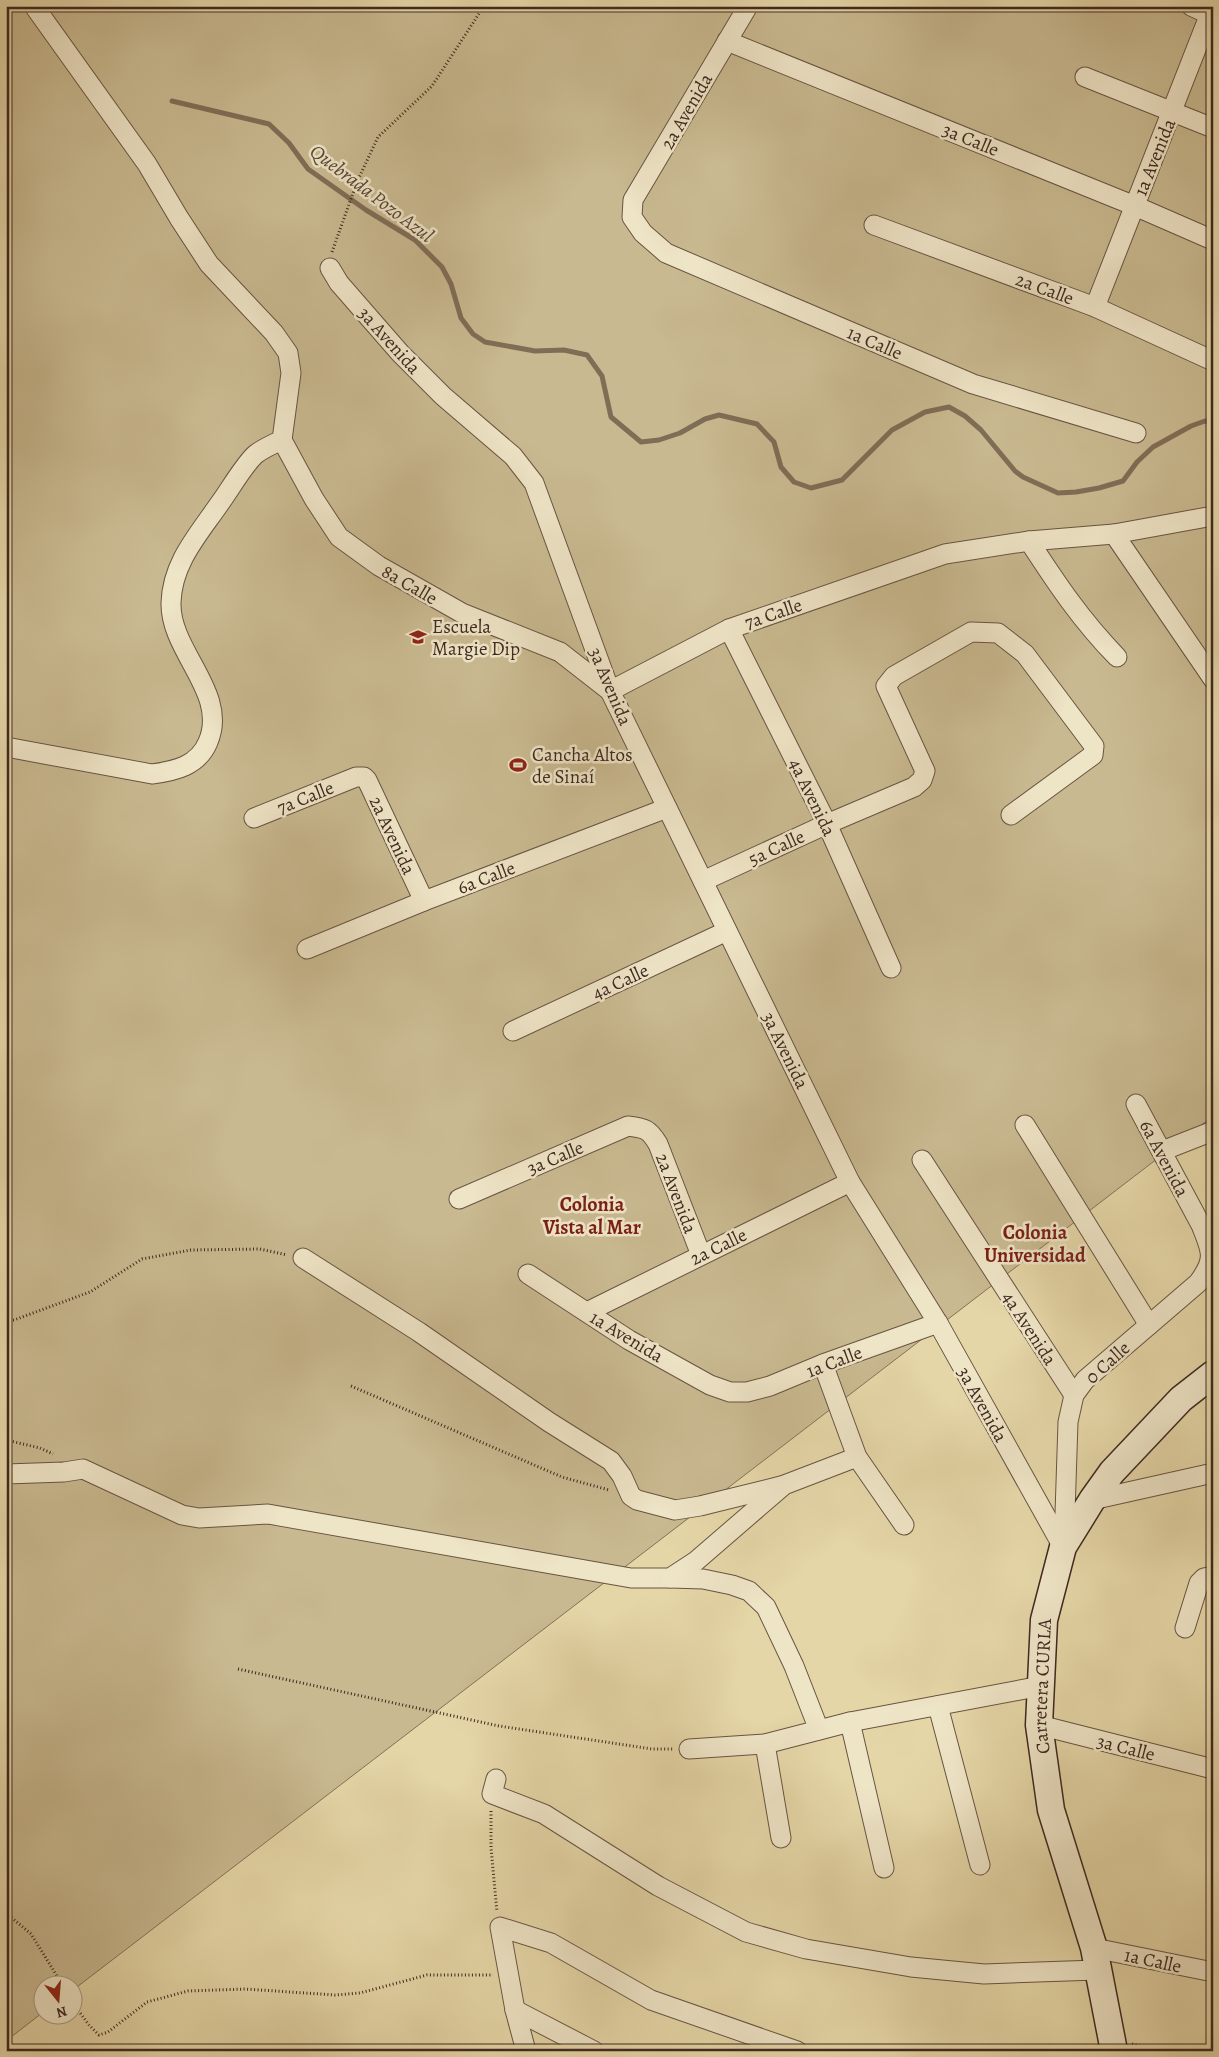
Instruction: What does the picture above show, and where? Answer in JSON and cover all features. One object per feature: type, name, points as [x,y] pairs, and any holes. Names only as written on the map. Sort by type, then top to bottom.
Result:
[{"type":"main road","name":"Carretera CURLA","points":[[1113,2045],[1096,1959],[1051,1810],[1039,1725],[1044,1620],[1064,1547],[1092,1500],[1112,1472],[1181,1399],[1213,1374]]},
{"type":"street","points":[[6,747],[152,774],[175,771],[194,762],[206,748],[212,733],[214,716],[208,697],[175,626],[171,606],[172,585],[177,568],[186,550],[254,455],[282,440],[291,373],[288,353],[274,333],[209,264],[147,164],[34,6]]},
{"type":"street","name":"2a Avenida","points":[[632,217],[633,200],[748,6]]},
{"type":"street","points":[[1191,6],[1212,12]]},
{"type":"street","name":"1a Avenida","points":[[1095,307],[1212,12]]},
{"type":"street","name":"3a Calle","points":[[727,41],[1135,206],[1213,240]]},
{"type":"street","points":[[1085,77],[1213,128]]},
{"type":"street","name":"1a Calle","points":[[632,217],[643,233],[666,252],[711,272],[973,384],[1136,433]]},
{"type":"street","name":"2a Calle","points":[[874,225],[1095,307],[1213,361]]},
{"type":"street","name":"3a Avenida","points":[[330,268],[339,283],[400,352],[443,396],[513,456],[534,483],[610,691],[850,1182],[938,1323],[1064,1547]]},
{"type":"street","name":"8a Calle","points":[[282,440],[314,499],[339,536],[379,566],[462,614],[560,652],[610,691]]},
{"type":"street","name":"7a Calle","points":[[610,691],[729,629],[945,554],[1028,541],[1114,534],[1213,516]]},
{"type":"street","points":[[1114,534],[1213,679]]},
{"type":"street","points":[[1028,541],[1086,624],[1117,657]]},
{"type":"street","name":"4a Avenida","points":[[729,629],[826,824],[891,968]]},
{"type":"street","name":"5a Calle","points":[[703,881],[826,824],[914,787],[922,780],[925,771],[886,686],[894,676],[971,632],[998,634],[1025,654],[1094,746],[1093,755],[1011,816]]},
{"type":"street","name":"2a Avenida","points":[[356,777],[364,777],[368,780],[424,901]]},
{"type":"street","name":"7a Calle","points":[[254,818],[356,777]]},
{"type":"street","name":"6a Calle","points":[[307,949],[424,901],[667,808]]},
{"type":"street","name":"4a Calle","points":[[513,1032],[727,931]]},
{"type":"street","name":"6a Avenida","points":[[1136,1104],[1209,1243],[1211,1256],[1209,1268]]},
{"type":"street","points":[[1025,1124],[1149,1325]]},
{"type":"street","name":"3a Calle","points":[[459,1199],[628,1126],[643,1128],[651,1133]]},
{"type":"street","points":[[1162,1151],[1213,1131]]},
{"type":"street","name":"2a Avenida","points":[[651,1133],[658,1144],[701,1255]]},
{"type":"street","name":"4a Avenida","points":[[922,1160],[1074,1396]]},
{"type":"street","name":"2a Calle","points":[[588,1312],[850,1182]]},
{"type":"street","points":[[303,1258],[420,1332],[549,1422],[611,1461],[622,1476],[631,1496],[637,1500],[675,1510],[700,1506],[784,1485],[857,1457]]},
{"type":"street","name":"0 Calle","points":[[1064,1547],[1068,1422],[1074,1396],[1085,1380],[1198,1283],[1209,1268]]},
{"type":"street","name":"1a Avenida","points":[[528,1274],[629,1340],[702,1380],[730,1392]]},
{"type":"street","name":"1a Calle","points":[[730,1392],[747,1392],[770,1386],[823,1364],[938,1323]]},
{"type":"street","points":[[823,1364],[857,1457],[904,1525]]},
{"type":"street","points":[[6,1474],[64,1472],[84,1469],[182,1515],[207,1518],[268,1514],[623,1577],[703,1579],[732,1585],[749,1591],[766,1607],[794,1666],[819,1730]]},
{"type":"street","points":[[1092,1500],[1213,1472]]},
{"type":"street","points":[[670,1578],[696,1561],[784,1485]]},
{"type":"street","points":[[1185,1628],[1199,1583],[1204,1578],[1213,1576]]},
{"type":"street","points":[[689,1749],[765,1744],[850,1722],[1040,1686]]},
{"type":"street","points":[[938,1706],[980,1865]]},
{"type":"street","points":[[850,1722],[884,1868]]},
{"type":"street","name":"3a Calle","points":[[1039,1725],[1213,1769]]},
{"type":"street","points":[[765,1744],[781,1838]]},
{"type":"street","name":"1a Calle","points":[[494,1786],[544,1814],[658,1886],[746,1932],[806,1948],[911,1967],[984,1974],[1096,1959],[1213,1972]]},
{"type":"street","points":[[526,2051],[515,2010],[500,1928],[551,1944],[651,2000],[794,2050]]},
{"type":"street","points":[[515,2010],[594,2051]]},
{"type":"path","points":[[330,268],[332,254],[357,182],[378,137],[432,86],[484,6]]},
{"type":"path","points":[[6,1321],[90,1292],[142,1259],[191,1250],[250,1249],[260,1249],[303,1258]]},
{"type":"path","points":[[351,1386],[562,1477],[631,1496]]},
{"type":"path","points":[[6,1440],[40,1448],[84,1469]]},
{"type":"path","points":[[238,1669],[499,1726],[652,1749],[689,1749]]},
{"type":"path","points":[[494,1786],[490,1848],[500,1928]]},
{"type":"path","points":[[6,1913],[31,1934],[56,1974]]},
{"type":"path","points":[[82,2016],[100,2035],[108,2032],[147,2002],[188,1991],[245,1989],[335,1995],[360,1993],[427,1974],[508,1975]]},
{"type":"path","points":[[1113,2045],[1161,2051]]},
{"type":"shaded area","points":[[6,6],[1213,6],[1213,1116],[82,1983],[82,1974],[32,1974],[32,2021],[6,2041]]},
{"type":"waterway","name":"Quebrada Pozo Azul","points":[[172,101],[269,124],[289,143],[308,169],[366,210],[415,240],[442,267],[451,284],[461,318],[473,334],[485,342],[535,351],[564,350],[587,355],[602,376],[611,417],[641,442],[659,440],[680,433],[705,419],[719,415],[757,424],[774,442],[781,467],[794,482],[811,488],[842,480],[892,430],[925,412],[949,407],[965,416],[981,430],[1015,471],[1023,477],[1058,493],[1099,488],[1123,481],[1137,462],[1153,447],[1191,426],[1205,421],[1213,423]]},
{"type":"place","name":"Escuela Margie Dip","points":[[418,637]]},
{"type":"place","name":"Cancha Altos de Sinaí","points":[[518,765]]},
{"type":"district","name":"Colonia Vista al Mar","points":[[592,1216]]},
{"type":"district","name":"Colonia Universidad","points":[[1035,1244]]}]
